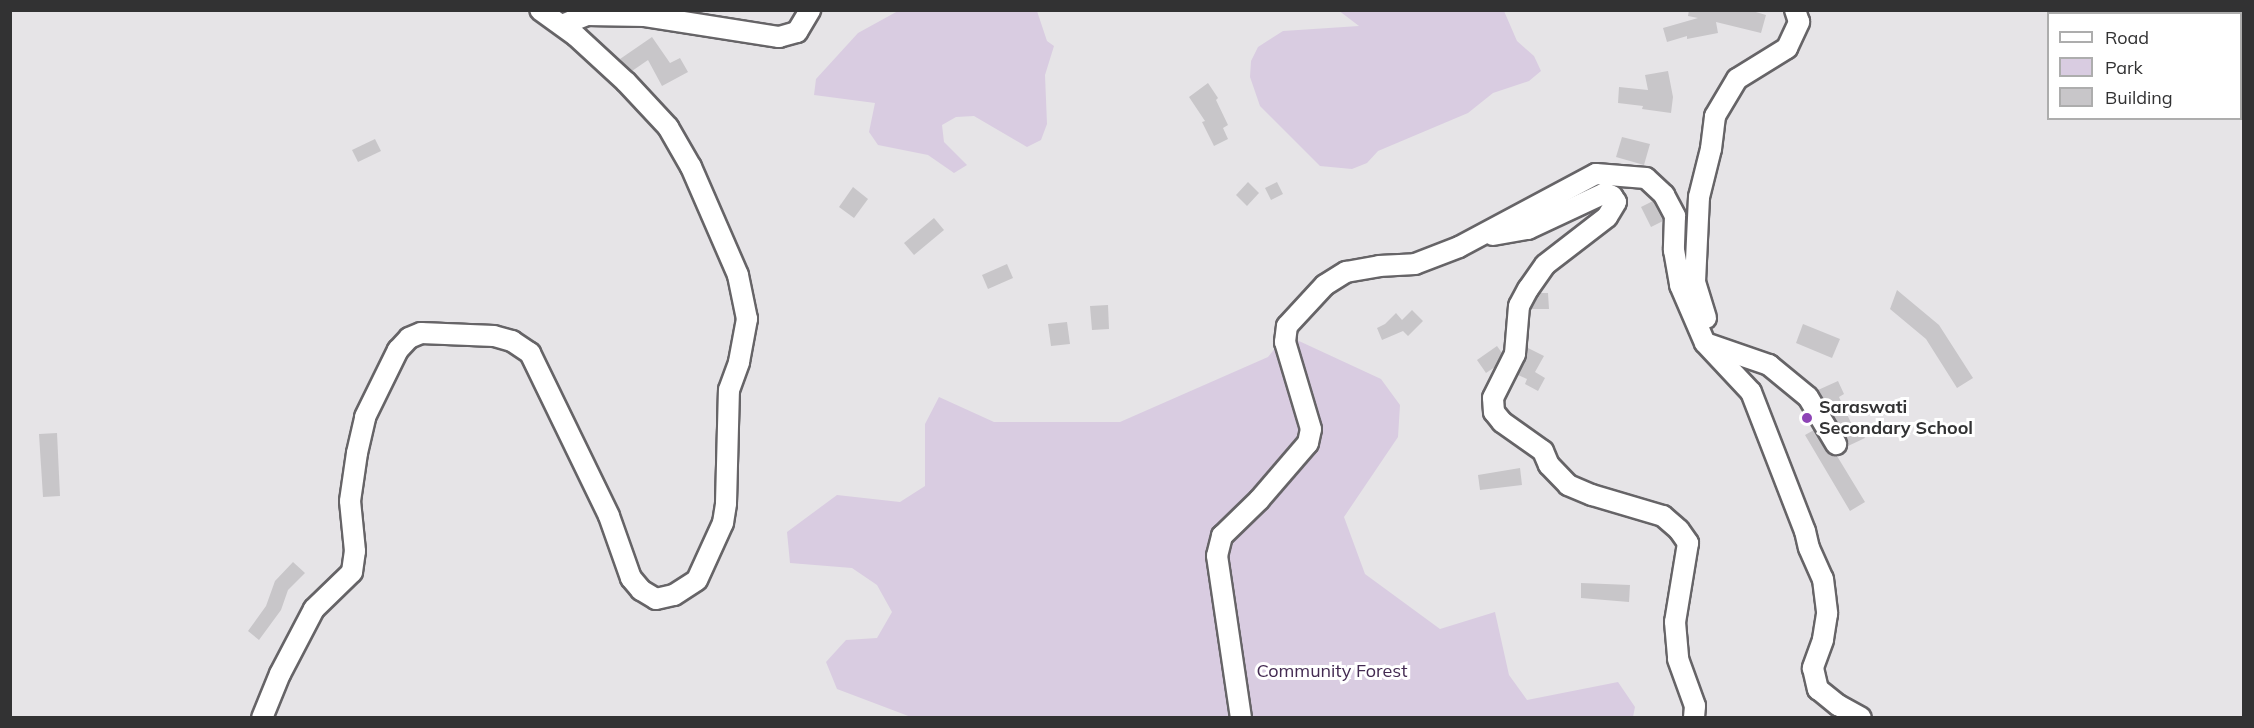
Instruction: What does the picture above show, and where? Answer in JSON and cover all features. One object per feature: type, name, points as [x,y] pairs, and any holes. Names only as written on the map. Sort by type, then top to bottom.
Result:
[{"type":"street","points":[[262,717],[280,674],[314,609],[352,573],[355,551],[350,501],[365,417],[398,350],[409,338],[428,333],[494,336],[512,341],[530,353],[600,496],[631,578],[642,590],[656,598],[675,595],[697,580],[714,546],[723,523],[726,503],[729,390],[739,362],[747,319],[738,275],[691,167],[668,127],[626,82],[562,25],[540,10]]},
{"type":"street","points":[[562,25],[587,15],[645,16],[779,37],[797,32],[810,10]]},
{"type":"street","points":[[1712,345],[1695,282],[1699,197],[1711,149],[1715,116],[1737,79],[1787,48],[1799,22],[1795,10]]},
{"type":"street","points":[[1241,717],[1217,556],[1222,536],[1259,500],[1308,443],[1311,429],[1285,342],[1287,326],[1325,285],[1346,272],[1379,266],[1415,264],[1459,247],[1596,174],[1646,178],[1664,195],[1675,216],[1674,250],[1680,285],[1712,345],[1751,392],[1805,531],[1809,548],[1823,579],[1827,614],[1824,640],[1813,668],[1818,689],[1838,705],[1861,717]]},
{"type":"street","points":[[1481,235],[1503,235],[1528,229],[1605,193],[1612,196],[1616,202],[1607,217],[1545,265],[1528,289],[1519,306],[1515,354],[1493,398],[1494,412],[1502,422],[1543,451],[1549,465],[1568,485],[1592,495],[1663,516],[1679,530],[1688,543],[1675,622],[1678,659],[1695,706],[1694,717]]},
{"type":"street","points":[[1712,345],[1769,365],[1808,397],[1836,444]]},
{"type":"green space","points":[[1338,10],[1504,11],[1517,41],[1534,56],[1541,71],[1529,81],[1493,93],[1468,113],[1378,151],[1367,163],[1352,169],[1320,166],[1260,106],[1250,77],[1251,61],[1258,47],[1283,31],[1359,26]]},
{"type":"green space","points":[[898,11],[1037,11],[1047,41],[1054,46],[1045,75],[1047,124],[1041,140],[1027,147],[974,116],[956,117],[942,125],[944,142],[967,165],[954,173],[928,155],[878,145],[869,132],[875,103],[814,95],[816,79],[858,33]]},
{"type":"green space","name":"Community Forest","points":[[1286,335],[1381,379],[1400,405],[1398,437],[1344,517],[1365,574],[1440,629],[1495,612],[1509,675],[1527,700],[1618,682],[1635,707],[1633,717],[911,717],[837,689],[826,662],[846,640],[877,638],[892,612],[877,585],[852,568],[790,563],[787,532],[837,495],[900,502],[925,486],[925,424],[939,397],[994,422],[1120,422],[1268,357]]},
{"type":"building","points":[[1689,10],[1749,10],[1766,15],[1761,33],[1716,22],[1718,33],[1687,39],[1687,36],[1667,42],[1663,28],[1698,18],[1688,16]]},
{"type":"building","points":[[652,37],[670,63],[680,58],[688,72],[662,86],[648,60],[632,71],[620,59]]},
{"type":"building","points":[[1668,71],[1673,97],[1671,113],[1618,103],[1619,87],[1648,90],[1645,75]]},
{"type":"building","points":[[1208,83],[1218,98],[1216,100],[1228,125],[1223,128],[1228,139],[1214,146],[1202,122],[1205,121],[1189,97]]},
{"type":"building","points":[[1622,137],[1650,144],[1644,165],[1616,157]]},
{"type":"building","points":[[375,139],[381,151],[358,162],[352,150]]},
{"type":"building","points":[[1248,182],[1259,193],[1247,206],[1236,195]]},
{"type":"building","points":[[1277,182],[1283,194],[1271,200],[1265,188]]},
{"type":"building","points":[[853,187],[868,199],[854,218],[839,207]]},
{"type":"building","points":[[1653,201],[1663,221],[1651,227],[1641,207]]},
{"type":"building","points":[[934,218],[944,230],[914,255],[904,243]]},
{"type":"building","points":[[1007,264],[1013,278],[988,289],[982,275]]},
{"type":"building","points":[[1897,290],[1939,325],[1973,378],[1957,388],[1926,339],[1890,309]]},
{"type":"building","points":[[1540,293],[1548,293],[1549,309],[1531,309]]},
{"type":"building","points":[[1108,305],[1109,329],[1092,330],[1090,306]]},
{"type":"building","points":[[1412,310],[1423,321],[1408,336],[1403,331],[1382,340],[1377,328],[1385,324],[1396,313],[1402,320]]},
{"type":"building","points":[[1067,322],[1070,344],[1051,346],[1048,324]]},
{"type":"building","points":[[1803,324],[1840,339],[1832,358],[1796,343]]},
{"type":"building","points":[[1497,346],[1502,353],[1495,367],[1486,373],[1477,360]]},
{"type":"building","points":[[1528,348],[1544,356],[1535,372],[1545,378],[1538,391],[1525,384],[1527,379],[1518,375],[1526,359]]},
{"type":"building","points":[[1838,381],[1844,394],[1839,397],[1852,425],[1858,423],[1865,438],[1848,446],[1846,438],[1818,390]]},
{"type":"building","points":[[1814,430],[1826,451],[1837,456],[1865,502],[1850,511],[1805,435]]},
{"type":"building","points":[[57,433],[60,496],[43,497],[39,434]]},
{"type":"building","points":[[1520,468],[1522,485],[1480,490],[1478,475]]},
{"type":"building","points":[[293,562],[305,573],[288,590],[281,610],[259,640],[248,631],[266,606],[275,581]]},
{"type":"building","points":[[1581,583],[1630,585],[1629,602],[1581,598]]},
{"type":"place","name":"Saraswati Secondary School","points":[[1807,418]]}]
